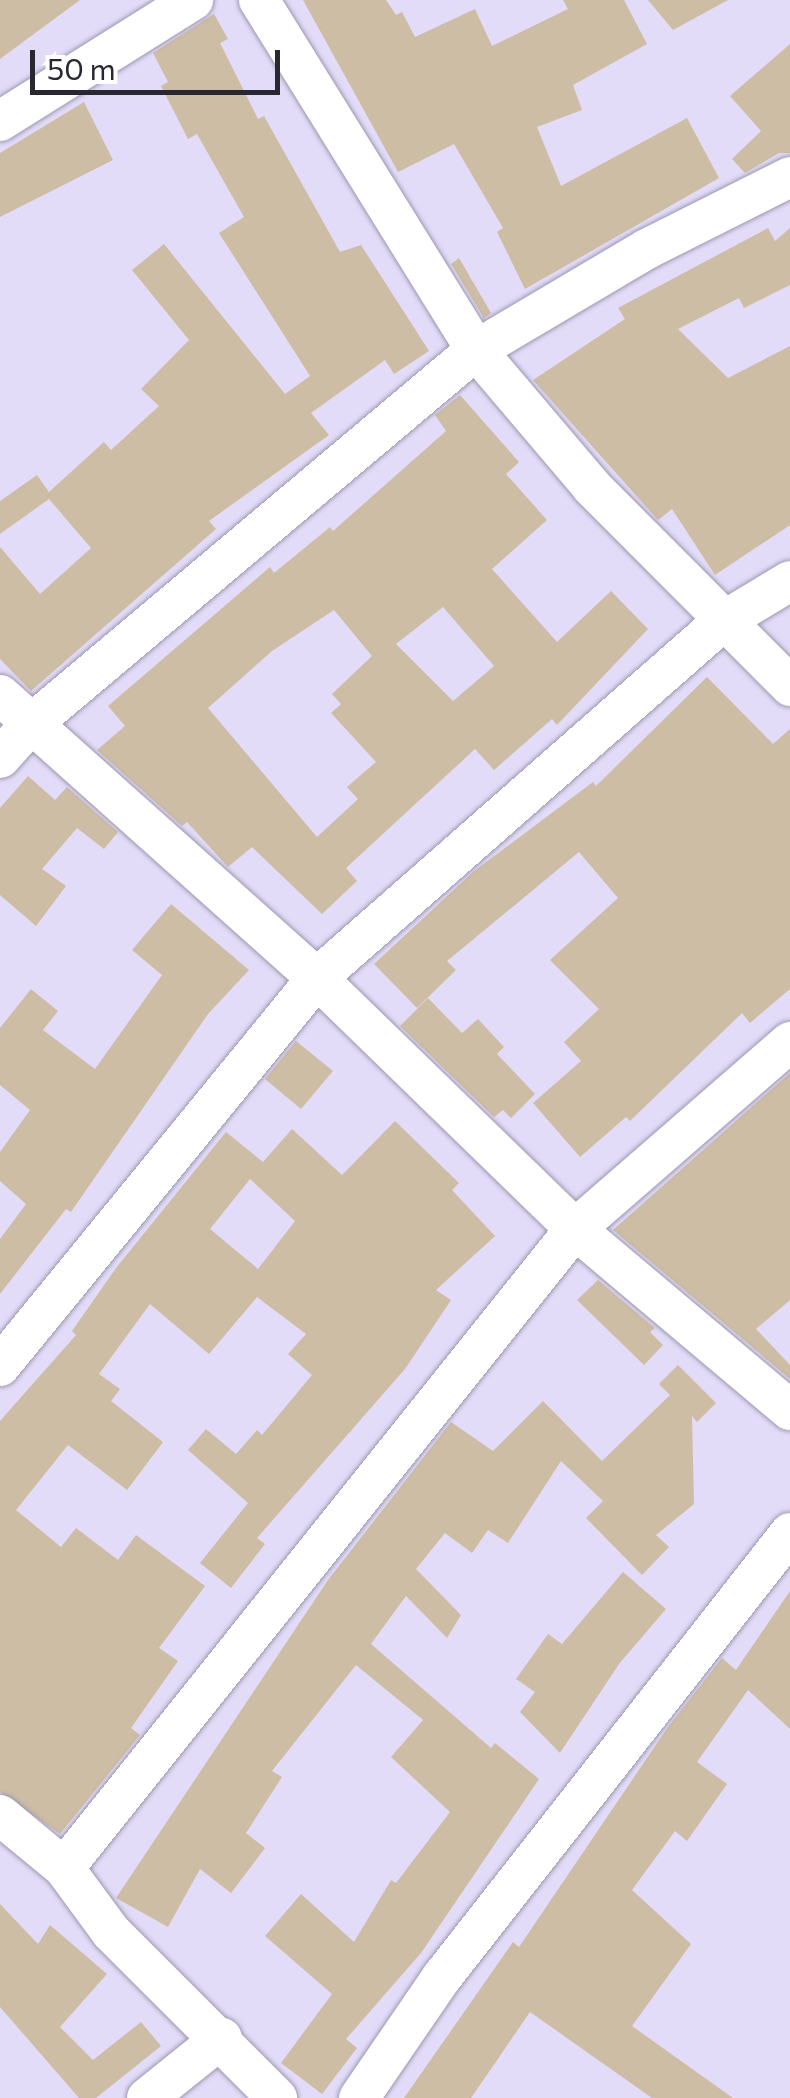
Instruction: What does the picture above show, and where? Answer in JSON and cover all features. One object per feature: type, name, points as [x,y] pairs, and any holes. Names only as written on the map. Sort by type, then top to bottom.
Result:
[{"type":"street","points":[[0,121],[193,0]]},
{"type":"street","points":[[259,0],[476,350],[592,487],[722,622],[790,686]]},
{"type":"street","points":[[0,758],[29,726],[476,350],[646,249],[790,177]]},
{"type":"street","points":[[0,1366],[317,978],[722,622],[790,581]]},
{"type":"street","points":[[0,695],[29,726],[317,978],[575,1229],[790,1410]]},
{"type":"street","points":[[64,1868],[575,1229],[790,1042]]},
{"type":"street","points":[[359,2098],[442,1977],[790,1533]]},
{"type":"street","points":[[0,1815],[64,1868],[111,1932],[222,2038],[277,2098]]},
{"type":"street","points":[[147,2098],[222,2038]]},
{"type":"building","points":[[0,0],[80,0],[0,59]]},
{"type":"building","points":[[303,0],[386,0],[396,15],[402,12],[415,37],[475,9],[492,46],[568,9],[563,0],[624,0],[647,44],[573,85],[582,110],[537,127],[561,186],[687,118],[719,178],[525,289],[497,232],[503,228],[454,144],[398,172]]},
{"type":"building","points":[[648,0],[728,0],[673,30]]},
{"type":"building","points":[[214,14],[228,39],[220,43],[258,119],[264,116],[340,252],[361,245],[429,351],[394,374],[385,360],[311,413],[329,435],[209,521],[216,529],[31,691],[0,659],[0,547],[40,594],[91,548],[49,499],[0,534],[0,501],[37,475],[49,492],[104,442],[111,450],[159,406],[141,389],[189,340],[132,270],[164,244],[285,394],[310,376],[219,233],[244,217],[197,134],[188,139],[161,86],[168,82],[153,53]]},
{"type":"building","points":[[790,44],[790,153],[779,153],[745,173],[732,159],[761,131],[730,96]]},
{"type":"building","points":[[84,102],[113,160],[0,217],[0,153]]},
{"type":"building","points":[[768,228],[775,241],[790,228],[790,285],[744,308],[739,298],[678,329],[728,378],[790,346],[790,525],[715,575],[672,509],[658,520],[533,380],[625,319],[618,308]]},
{"type":"building","points":[[459,258],[491,313],[484,318],[451,264]]},
{"type":"building","points":[[460,395],[519,462],[506,474],[547,520],[492,569],[557,642],[611,591],[648,629],[557,725],[552,719],[494,770],[475,749],[346,868],[357,881],[322,914],[252,847],[228,867],[187,822],[182,826],[97,750],[125,726],[108,706],[270,567],[274,573],[330,527],[333,531],[446,431],[435,415]],"holes":[[[443,607],[494,666],[453,701],[396,644]],[[334,610],[372,656],[332,694],[341,704],[331,713],[376,762],[347,787],[358,799],[317,837],[208,708],[272,651]]]},
{"type":"building","points":[[707,677],[773,744],[790,729],[790,989],[750,1023],[742,1013],[630,1121],[626,1117],[580,1157],[533,1103],[581,1061],[564,1042],[599,1009],[550,960],[618,898],[579,852],[447,961],[456,970],[417,1008],[374,964],[473,872],[593,782],[596,786]]},
{"type":"building","points":[[28,776],[55,800],[67,787],[118,832],[104,849],[77,828],[42,869],[66,886],[36,926],[0,895],[0,808]]},
{"type":"building","points":[[171,904],[249,970],[208,1014],[71,1212],[66,1209],[0,1294],[0,1239],[26,1204],[0,1181],[0,1152],[30,1110],[0,1085],[0,1028],[31,989],[58,1011],[43,1030],[95,1069],[162,975],[132,950]]},
{"type":"building","points":[[428,998],[462,1033],[478,1019],[504,1047],[497,1054],[535,1094],[511,1118],[503,1110],[494,1117],[400,1026]]},
{"type":"building","points":[[296,1041],[333,1071],[301,1109],[265,1079]]},
{"type":"building","points":[[790,1073],[790,1300],[756,1329],[790,1365],[790,1379],[613,1230]]},
{"type":"building","points":[[395,1121],[459,1183],[452,1190],[495,1236],[436,1290],[451,1300],[405,1369],[257,1538],[265,1544],[231,1588],[200,1563],[248,1503],[188,1450],[206,1429],[236,1454],[257,1430],[262,1435],[312,1375],[288,1354],[306,1334],[257,1297],[209,1354],[150,1304],[99,1374],[120,1389],[111,1401],[163,1442],[127,1490],[68,1445],[16,1510],[61,1547],[76,1528],[118,1560],[136,1535],[205,1586],[159,1648],[178,1661],[131,1728],[140,1735],[60,1834],[0,1792],[0,1421],[76,1335],[72,1331],[116,1268],[226,1132],[263,1162],[292,1129],[342,1175]],"holes":[[[250,1179],[295,1221],[258,1269],[210,1229]]]},
{"type":"building","points":[[598,1280],[655,1328],[650,1332],[663,1345],[644,1365],[577,1300]]},
{"type":"building","points":[[678,1365],[716,1403],[697,1422],[692,1416],[694,1504],[656,1535],[669,1547],[642,1575],[586,1518],[603,1501],[561,1461],[508,1543],[488,1530],[472,1553],[445,1533],[416,1569],[461,1615],[447,1638],[406,1596],[371,1644],[491,1748],[495,1743],[539,1779],[421,1953],[346,2039],[357,2048],[322,2094],[281,2063],[332,1994],[265,1936],[301,1894],[354,1942],[391,1880],[396,1883],[450,1812],[391,1757],[423,1720],[356,1665],[272,1771],[282,1777],[246,1833],[265,1848],[231,1893],[200,1869],[168,1927],[116,1898],[328,1580],[451,1422],[493,1451],[543,1401],[602,1461],[670,1395],[659,1384]]},
{"type":"building","points":[[623,1572],[666,1609],[619,1664],[560,1753],[520,1712],[535,1692],[516,1679],[548,1634],[562,1644]]},
{"type":"building","points":[[790,1591],[790,1729],[748,1690],[697,1762],[727,1784],[687,1841],[675,1831],[632,1890],[691,1944],[632,2026],[733,2098],[652,2098],[530,2012],[471,2098],[404,2098],[513,1942],[519,1947],[668,1727],[722,1658],[736,1670]]},
{"type":"building","points":[[0,1904],[38,1944],[50,1925],[107,1974],[60,2027],[93,2060],[141,2022],[161,2046],[96,2098],[79,2098],[0,2007]]}]
